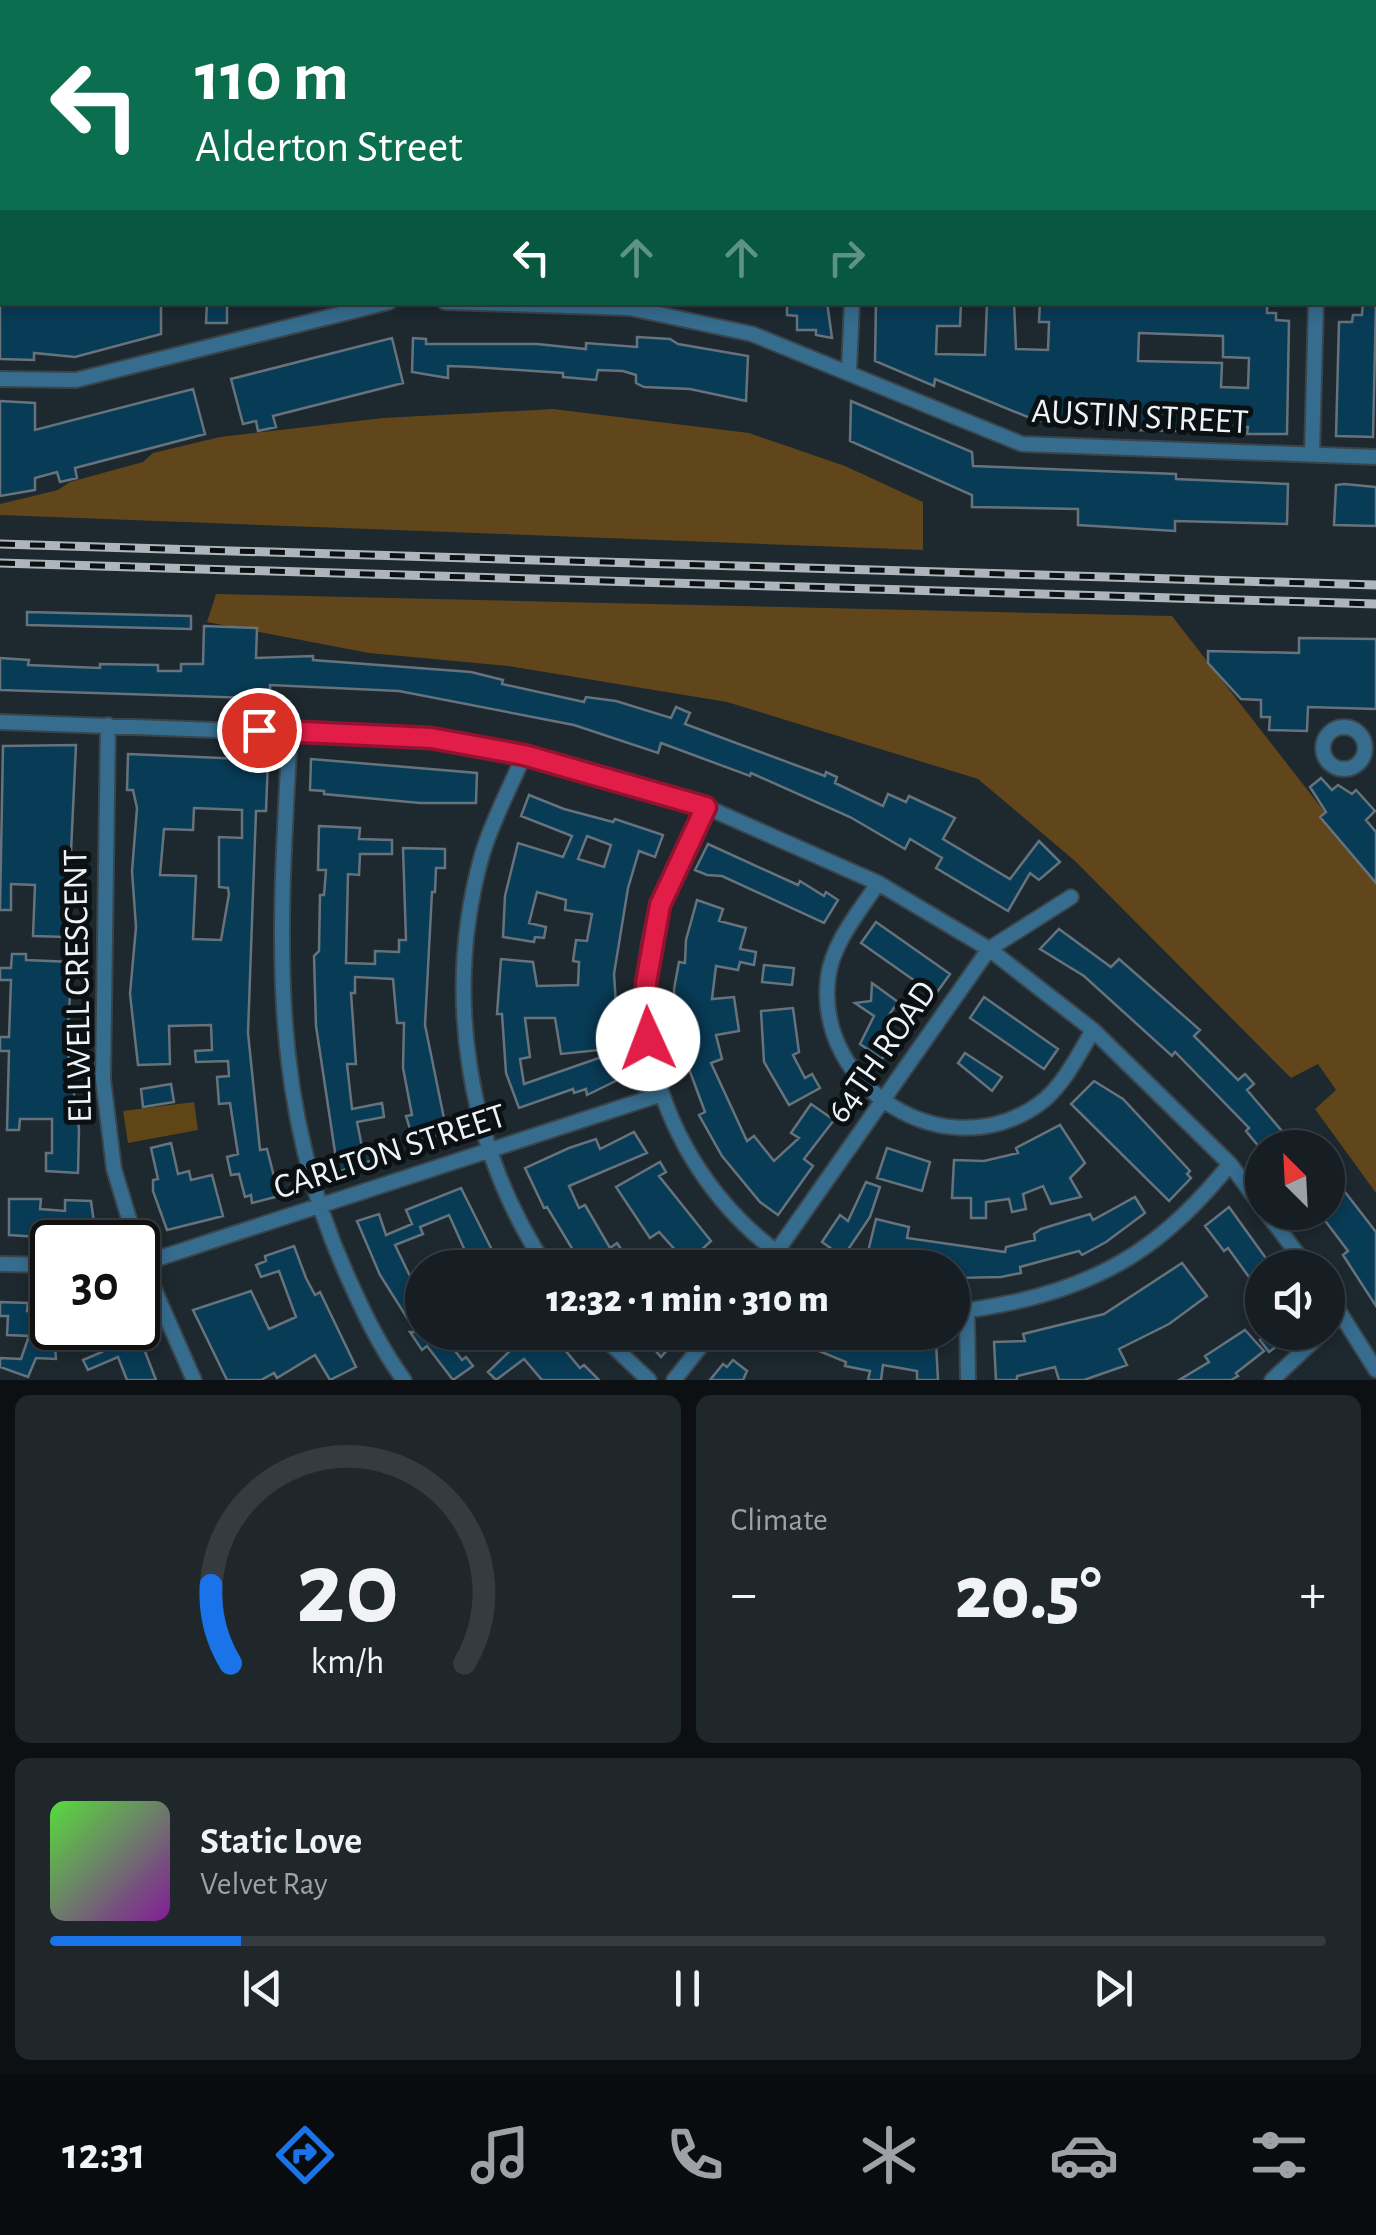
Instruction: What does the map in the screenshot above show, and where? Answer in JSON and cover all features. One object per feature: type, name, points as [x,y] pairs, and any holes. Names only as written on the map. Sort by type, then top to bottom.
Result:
[{"type":"street","points":[[0,379],[76,380],[377,305]]},
{"type":"street","name":"AUSTIN STREET","points":[[538,305],[630,308],[752,334],[1022,444],[1376,457]]},
{"type":"street","points":[[849,371],[852,305]]},
{"type":"street","points":[[1312,455],[1316,305]]},
{"type":"street","points":[[0,722],[431,738],[524,755],[706,807],[878,883],[989,948],[1093,1030],[1230,1164],[1245,1184]]},
{"type":"street","name":"ELLWELL CRESCENT","points":[[108,726],[103,1079],[114,1169],[130,1220]]},
{"type":"street","points":[[290,731],[280,914],[286,1064],[317,1208],[379,1346],[404,1380]]},
{"type":"street","points":[[524,755],[483,852],[464,943],[465,1049],[490,1151],[536,1250]]},
{"type":"street","points":[[706,807],[660,905],[646,983],[648,1039],[662,1094],[686,1150],[732,1212],[774,1250]]},
{"type":"street","points":[[878,883],[839,943],[828,976],[828,1001],[844,1054],[863,1086],[883,1105],[934,1124],[993,1125],[1040,1104],[1093,1030]]},
{"type":"street","name":"64TH ROAD","points":[[779,1250],[989,948],[1071,897]]},
{"type":"street","name":"CARLTON STREET","points":[[160,1259],[662,1094]]},
{"type":"street","points":[[970,1309],[1067,1290],[1145,1251],[1196,1206],[1230,1164]]},
{"type":"street","points":[[1279,1230],[1294,1250]]},
{"type":"street","points":[[0,1264],[30,1265]]},
{"type":"street","name":"ELLWELL CRESCENT","points":[[160,1308],[194,1380]]},
{"type":"street","points":[[1345,1319],[1376,1370]]},
{"type":"street","points":[[617,1350],[649,1380]]},
{"type":"street","points":[[674,1380],[698,1350]]},
{"type":"street","points":[[965,1350],[968,1380]]},
{"type":"street","points":[[1272,1380],[1304,1350]]},
{"type":"shaded area","points":[[553,409],[749,433],[845,466],[923,502],[923,550],[0,515],[0,504],[143,462],[153,453],[220,437],[383,418]]},
{"type":"shaded area","points":[[216,594],[1172,616],[1376,878],[1376,1193],[1345,1150],[1345,1130],[1330,1130],[1315,1109],[1336,1090],[1318,1064],[1291,1078],[1075,861],[978,779],[727,702],[508,666],[369,653],[207,622]]},
{"type":"shaded area","points":[[194,1102],[198,1130],[128,1143],[123,1111]]},
{"type":"building","points":[[0,305],[161,305],[161,334],[75,357],[34,353],[34,360],[0,359]]},
{"type":"building","points":[[207,305],[227,305],[227,323],[206,323]]},
{"type":"building","points":[[787,305],[827,305],[832,338],[816,335],[816,330],[797,330],[797,316],[787,315]]},
{"type":"building","points":[[876,305],[961,305],[960,326],[937,326],[936,354],[985,355],[987,305],[1014,305],[1016,349],[1048,350],[1049,322],[1039,322],[1040,305],[1267,305],[1267,313],[1276,313],[1276,320],[1289,321],[1287,434],[1247,434],[1248,427],[1221,427],[1221,432],[1137,430],[1137,425],[1035,420],[935,379],[934,386],[875,361]],"holes":[[[1139,333],[1223,336],[1223,357],[1249,358],[1248,388],[1221,387],[1222,363],[1138,361]]]},
{"type":"building","points":[[1363,305],[1376,305],[1373,437],[1336,436],[1339,322],[1352,322],[1353,315],[1362,315]]},
{"type":"building","points":[[637,337],[670,339],[678,344],[748,356],[746,401],[690,389],[644,387],[636,383],[636,375],[623,371],[598,370],[596,380],[563,377],[563,373],[474,367],[448,366],[448,378],[412,372],[413,338],[426,339],[426,344],[537,344],[586,349],[586,343],[637,347]]},
{"type":"building","points":[[392,338],[403,383],[273,416],[276,427],[258,431],[256,421],[243,424],[231,379]]},
{"type":"building","points":[[193,389],[205,434],[75,468],[77,478],[60,482],[57,472],[35,478],[35,490],[0,496],[0,401],[35,403],[35,430]]},
{"type":"building","points":[[851,401],[972,452],[973,466],[1176,474],[1176,479],[1288,484],[1287,524],[1175,521],[1175,531],[1078,525],[1078,509],[972,507],[972,495],[850,441]]},
{"type":"building","points":[[1336,485],[1376,487],[1376,526],[1334,525]]},
{"type":"building","points":[[27,612],[191,616],[191,629],[27,625]]},
{"type":"building","points":[[204,626],[257,628],[256,658],[313,656],[313,660],[471,672],[503,680],[502,684],[584,702],[586,697],[616,701],[671,718],[676,707],[690,713],[685,724],[825,776],[826,772],[837,777],[835,783],[883,806],[888,794],[906,802],[909,796],[955,818],[943,839],[1010,879],[1039,841],[1060,862],[1039,880],[1030,873],[1008,911],[936,868],[942,858],[910,839],[905,849],[850,817],[751,773],[750,776],[661,743],[658,753],[574,725],[399,691],[270,685],[270,690],[253,689],[252,698],[0,690],[0,658],[29,660],[28,665],[158,665],[158,671],[181,671],[181,664],[203,664]]},
{"type":"building","points":[[1299,638],[1376,639],[1376,709],[1308,707],[1307,731],[1269,730],[1270,717],[1261,717],[1261,700],[1241,699],[1208,663],[1208,651],[1299,653]]},
{"type":"building","points":[[76,745],[67,937],[33,936],[35,885],[11,884],[11,910],[0,910],[3,746]]},
{"type":"building","points":[[128,754],[268,760],[266,811],[256,811],[248,1033],[260,1150],[267,1149],[279,1196],[252,1203],[251,1195],[245,1197],[239,1174],[231,1175],[227,1157],[238,1154],[230,1103],[219,1104],[217,1077],[229,1076],[228,1061],[196,1062],[195,1051],[212,1050],[211,1025],[169,1026],[170,1064],[138,1065],[130,994],[136,927],[132,871],[137,808],[133,790],[127,790]],"holes":[[[194,808],[242,810],[242,838],[219,837],[219,887],[228,888],[229,894],[221,940],[193,939],[196,876],[160,875],[164,829],[193,830]]]},
{"type":"building","points":[[311,759],[477,773],[476,803],[420,803],[324,794],[310,790]]},
{"type":"building","points":[[1321,778],[1332,790],[1338,785],[1352,794],[1356,790],[1375,811],[1366,820],[1376,832],[1376,883],[1320,817],[1326,812],[1310,787]]},
{"type":"building","points":[[529,795],[564,809],[613,822],[615,819],[663,835],[655,857],[639,851],[628,888],[614,974],[619,1048],[561,1054],[555,1018],[525,1018],[530,1057],[520,1059],[524,1084],[619,1051],[620,1062],[629,1060],[635,1079],[624,1083],[622,1078],[587,1095],[586,1089],[574,1093],[573,1089],[519,1108],[506,1073],[502,1014],[497,1014],[501,959],[533,962],[537,986],[578,985],[579,962],[573,961],[576,940],[587,941],[592,914],[565,910],[566,900],[537,892],[529,923],[546,927],[544,938],[535,937],[534,942],[503,937],[505,896],[518,843],[563,857],[572,836],[521,816]],"holes":[[[587,836],[611,845],[604,867],[578,859]]]},
{"type":"building","points":[[319,826],[360,828],[359,839],[392,840],[392,854],[360,854],[359,875],[348,874],[346,963],[375,964],[375,951],[399,952],[399,940],[406,940],[403,848],[445,849],[445,868],[436,868],[432,892],[425,1025],[447,1133],[414,1142],[406,1116],[412,1115],[403,1068],[404,1023],[397,1023],[393,979],[355,977],[355,993],[351,993],[356,1064],[347,1064],[352,1109],[382,1103],[384,1117],[357,1122],[362,1147],[391,1140],[394,1153],[338,1172],[316,1026],[314,956],[319,951],[320,895],[324,895],[326,870],[318,870]]},
{"type":"building","points":[[708,844],[838,900],[824,923],[722,876],[695,870]]},
{"type":"building","points":[[697,900],[723,909],[719,921],[746,928],[740,949],[756,952],[754,965],[740,962],[738,970],[716,966],[712,999],[734,997],[739,1031],[716,1035],[722,1059],[711,1063],[747,1141],[754,1136],[774,1161],[799,1138],[791,1133],[811,1104],[834,1120],[804,1159],[813,1166],[778,1215],[760,1202],[722,1156],[699,1115],[705,1112],[676,1034],[674,989],[679,962],[685,963],[686,940]]},
{"type":"building","points":[[876,922],[950,974],[935,995],[861,943]]},
{"type":"building","points":[[1059,929],[1111,967],[1119,959],[1200,1030],[1194,1036],[1238,1080],[1245,1074],[1254,1084],[1247,1090],[1281,1130],[1247,1130],[1175,1052],[1172,1056],[1084,976],[1040,949]]},
{"type":"building","points":[[12,954],[26,954],[26,960],[72,962],[67,1044],[79,1129],[78,1173],[46,1171],[46,1153],[52,1153],[52,1119],[20,1119],[19,1130],[7,1130],[9,1051],[0,1051],[0,1037],[9,1037],[11,980],[0,980],[0,968],[11,968]]},
{"type":"building","points":[[764,965],[794,968],[792,985],[762,982]]},
{"type":"building","points":[[872,983],[898,1002],[889,1015],[895,1020],[886,1032],[896,1039],[882,1059],[860,1044],[874,1016],[855,1003],[871,1001]]},
{"type":"building","points":[[984,997],[1058,1049],[1044,1069],[970,1018]]},
{"type":"building","points":[[793,1008],[799,1052],[793,1055],[805,1078],[812,1074],[820,1088],[789,1105],[764,1062],[761,1011]]},
{"type":"building","points":[[965,1053],[1002,1077],[992,1091],[958,1063]]},
{"type":"building","points":[[1094,1081],[1123,1099],[1190,1171],[1187,1174],[1191,1178],[1169,1201],[1071,1104]]},
{"type":"building","points":[[171,1084],[174,1102],[143,1107],[141,1089]]},
{"type":"building","points":[[1060,1125],[1085,1163],[1070,1178],[1081,1197],[1051,1204],[1043,1186],[1023,1194],[1026,1209],[1012,1212],[1009,1199],[986,1202],[986,1218],[971,1218],[971,1198],[952,1198],[954,1160],[984,1161],[1018,1153],[1016,1148]]},
{"type":"building","points":[[634,1132],[647,1153],[569,1186],[579,1208],[585,1205],[610,1248],[617,1243],[622,1250],[573,1250],[547,1207],[544,1208],[525,1168],[596,1139],[600,1149]]},
{"type":"building","points":[[171,1143],[178,1174],[189,1171],[191,1180],[212,1175],[223,1216],[167,1230],[153,1191],[153,1180],[158,1179],[151,1148]]},
{"type":"building","points":[[887,1148],[930,1162],[922,1191],[877,1178]]},
{"type":"building","points":[[660,1162],[666,1172],[659,1176],[711,1241],[701,1250],[675,1250],[659,1232],[650,1238],[616,1187]]},
{"type":"building","points":[[866,1182],[880,1187],[870,1217],[848,1250],[833,1250],[822,1242],[840,1215],[848,1221]]},
{"type":"building","points":[[461,1188],[492,1250],[465,1250],[449,1215],[420,1227],[423,1234],[395,1245],[405,1266],[405,1315],[380,1275],[357,1221],[379,1214],[386,1235],[412,1224],[406,1210]]},
{"type":"building","points":[[1345,1192],[1376,1232],[1376,1306],[1345,1258],[1348,1251],[1332,1230],[1345,1230]]},
{"type":"building","points":[[1135,1197],[1145,1213],[1082,1255],[1079,1251],[1020,1267],[1021,1273],[1001,1277],[970,1278],[970,1250],[868,1250],[876,1219],[909,1227],[907,1238],[1005,1252],[1006,1247],[1035,1240],[1034,1234],[1041,1229],[1090,1214],[1093,1220]]},
{"type":"building","points":[[9,1199],[41,1199],[40,1209],[65,1211],[65,1200],[91,1201],[94,1220],[30,1220],[30,1236],[9,1235]]},
{"type":"building","points":[[1229,1207],[1260,1250],[1245,1250],[1245,1272],[1228,1248],[1224,1251],[1205,1226]]},
{"type":"building","points":[[294,1246],[306,1278],[315,1295],[320,1292],[356,1367],[330,1380],[315,1355],[277,1378],[274,1373],[261,1380],[227,1380],[193,1310],[251,1291],[269,1329],[296,1317],[279,1271],[261,1277],[256,1265],[266,1261],[265,1256]]},
{"type":"building","points":[[1182,1263],[1207,1296],[1169,1324],[1119,1349],[1127,1365],[1084,1380],[1059,1380],[1055,1367],[1017,1376],[1017,1380],[996,1380],[994,1342],[1025,1341],[1023,1334],[1104,1314]]},
{"type":"building","points":[[0,1302],[28,1303],[30,1350],[55,1350],[56,1359],[36,1358],[28,1377],[0,1367],[0,1358],[21,1359],[29,1336],[7,1335],[8,1316],[0,1316]]},
{"type":"building","points":[[1245,1330],[1245,1350],[1264,1351],[1231,1380],[1179,1380],[1209,1362],[1205,1356]]},
{"type":"building","points":[[144,1350],[156,1380],[127,1380],[118,1357],[88,1370],[83,1360],[102,1352]]},
{"type":"building","points":[[430,1350],[454,1350],[473,1366],[453,1380]]},
{"type":"building","points":[[511,1350],[565,1350],[580,1368],[584,1365],[599,1380],[542,1380],[524,1359],[496,1380],[488,1372]]},
{"type":"building","points":[[817,1350],[936,1350],[938,1380],[917,1380],[917,1371],[883,1365],[881,1380],[868,1380],[870,1371],[845,1366],[846,1362]]},
{"type":"building","points":[[733,1360],[747,1371],[743,1380],[710,1380],[723,1364],[727,1367]]},
{"type":"railway","points":[[0,544],[1376,585]]},
{"type":"railway","points":[[0,563],[1376,604]]},
{"type":"route","points":[[259,730],[431,738],[524,755],[706,807],[660,905],[646,983],[648,1039]]}]
